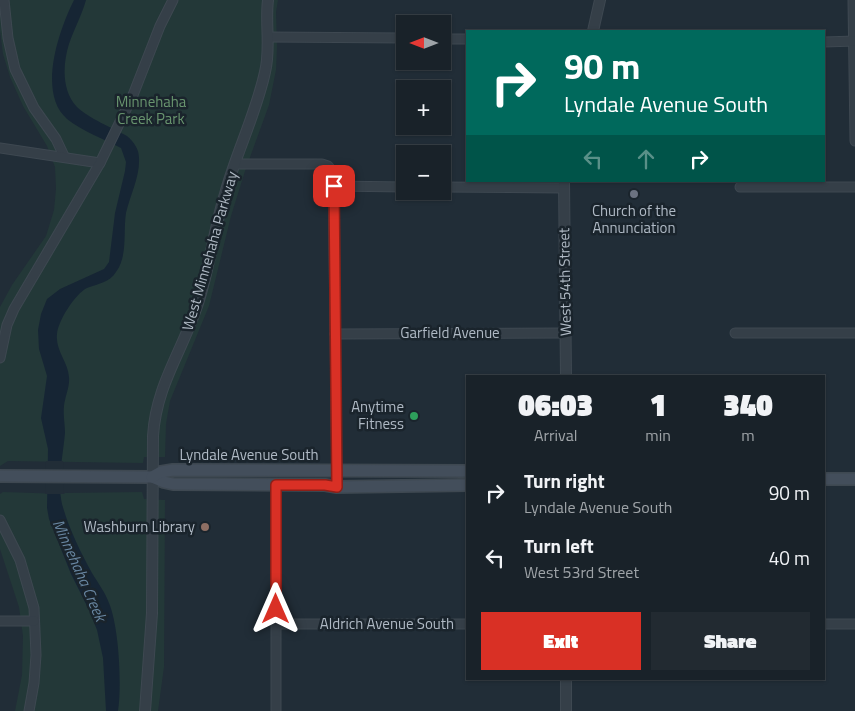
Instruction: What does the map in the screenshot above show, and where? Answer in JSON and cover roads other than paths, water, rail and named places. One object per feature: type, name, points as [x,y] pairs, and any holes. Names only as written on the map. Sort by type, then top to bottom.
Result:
[{"type":"main road","name":"Lyndale Avenue South","points":[[152,477],[161,472],[173,470],[466,471]]},
{"type":"main road","name":"Lyndale Avenue South","points":[[0,476],[152,477],[173,484],[325,485],[337,487],[466,485]]},
{"type":"main road","points":[[825,479],[855,479]]},
{"type":"street","points":[[4,0],[8,38],[15,69],[34,108],[56,139],[64,156]]},
{"type":"street","points":[[0,358],[4,324],[73,212],[100,163],[133,95],[160,26],[173,0]]},
{"type":"street","name":"West Minnehaha Parkway","points":[[145,711],[152,613],[154,422],[159,397],[194,315],[208,270],[224,194],[251,120],[266,70],[268,37],[266,14],[268,0]]},
{"type":"street","points":[[593,30],[600,0]]},
{"type":"street","points":[[853,0],[855,141]]},
{"type":"street","points":[[268,37],[396,38]]},
{"type":"street","points":[[451,39],[466,39]]},
{"type":"street","points":[[825,42],[854,41]]},
{"type":"street","points":[[0,148],[64,156],[100,163]]},
{"type":"street","points":[[235,164],[324,164],[334,172],[337,487]]},
{"type":"street","points":[[451,187],[564,185]]},
{"type":"street","name":"West 54th Street","points":[[564,185],[566,375]]},
{"type":"street","points":[[334,186],[396,186]]},
{"type":"street","points":[[740,187],[855,187]]},
{"type":"street","name":"Garfield Avenue","points":[[335,334],[565,333]]},
{"type":"street","points":[[735,333],[855,333]]},
{"type":"street","points":[[276,485],[276,711]]},
{"type":"street","points":[[0,520],[20,560],[34,608],[36,655],[29,711]]},
{"type":"street","points":[[0,622],[34,621]]},
{"type":"street","name":"Aldrich Avenue South","points":[[276,624],[466,624]]},
{"type":"street","points":[[825,624],[855,624]]},
{"type":"street","points":[[566,680],[566,711]]},
{"type":"water","name":"Minnehaha Creek","points":[[74,0],[86,0],[67,51],[65,76],[68,93],[82,111],[130,138],[139,155],[136,179],[126,213],[124,251],[120,266],[110,278],[87,288],[77,296],[64,315],[57,334],[58,345],[68,372],[69,381],[64,409],[65,433],[60,477],[62,504],[75,540],[106,595],[112,613],[119,656],[120,687],[118,711],[106,711],[103,658],[97,630],[71,574],[49,519],[47,508],[48,449],[41,418],[47,376],[39,349],[38,330],[41,314],[47,299],[60,289],[104,269],[109,262],[115,213],[126,162],[121,148],[86,131],[67,119],[58,108],[53,94],[52,78],[57,44]]},
{"type":"place","name":"Church of the Annunciation","points":[[634,194]]},
{"type":"place","name":"Anytime Fitness","points":[[414,416]]},
{"type":"place","name":"Washburn Library","points":[[205,527]]},
{"type":"park label","name":"Minnehaha Creek Park","points":[[151,110]]}]
